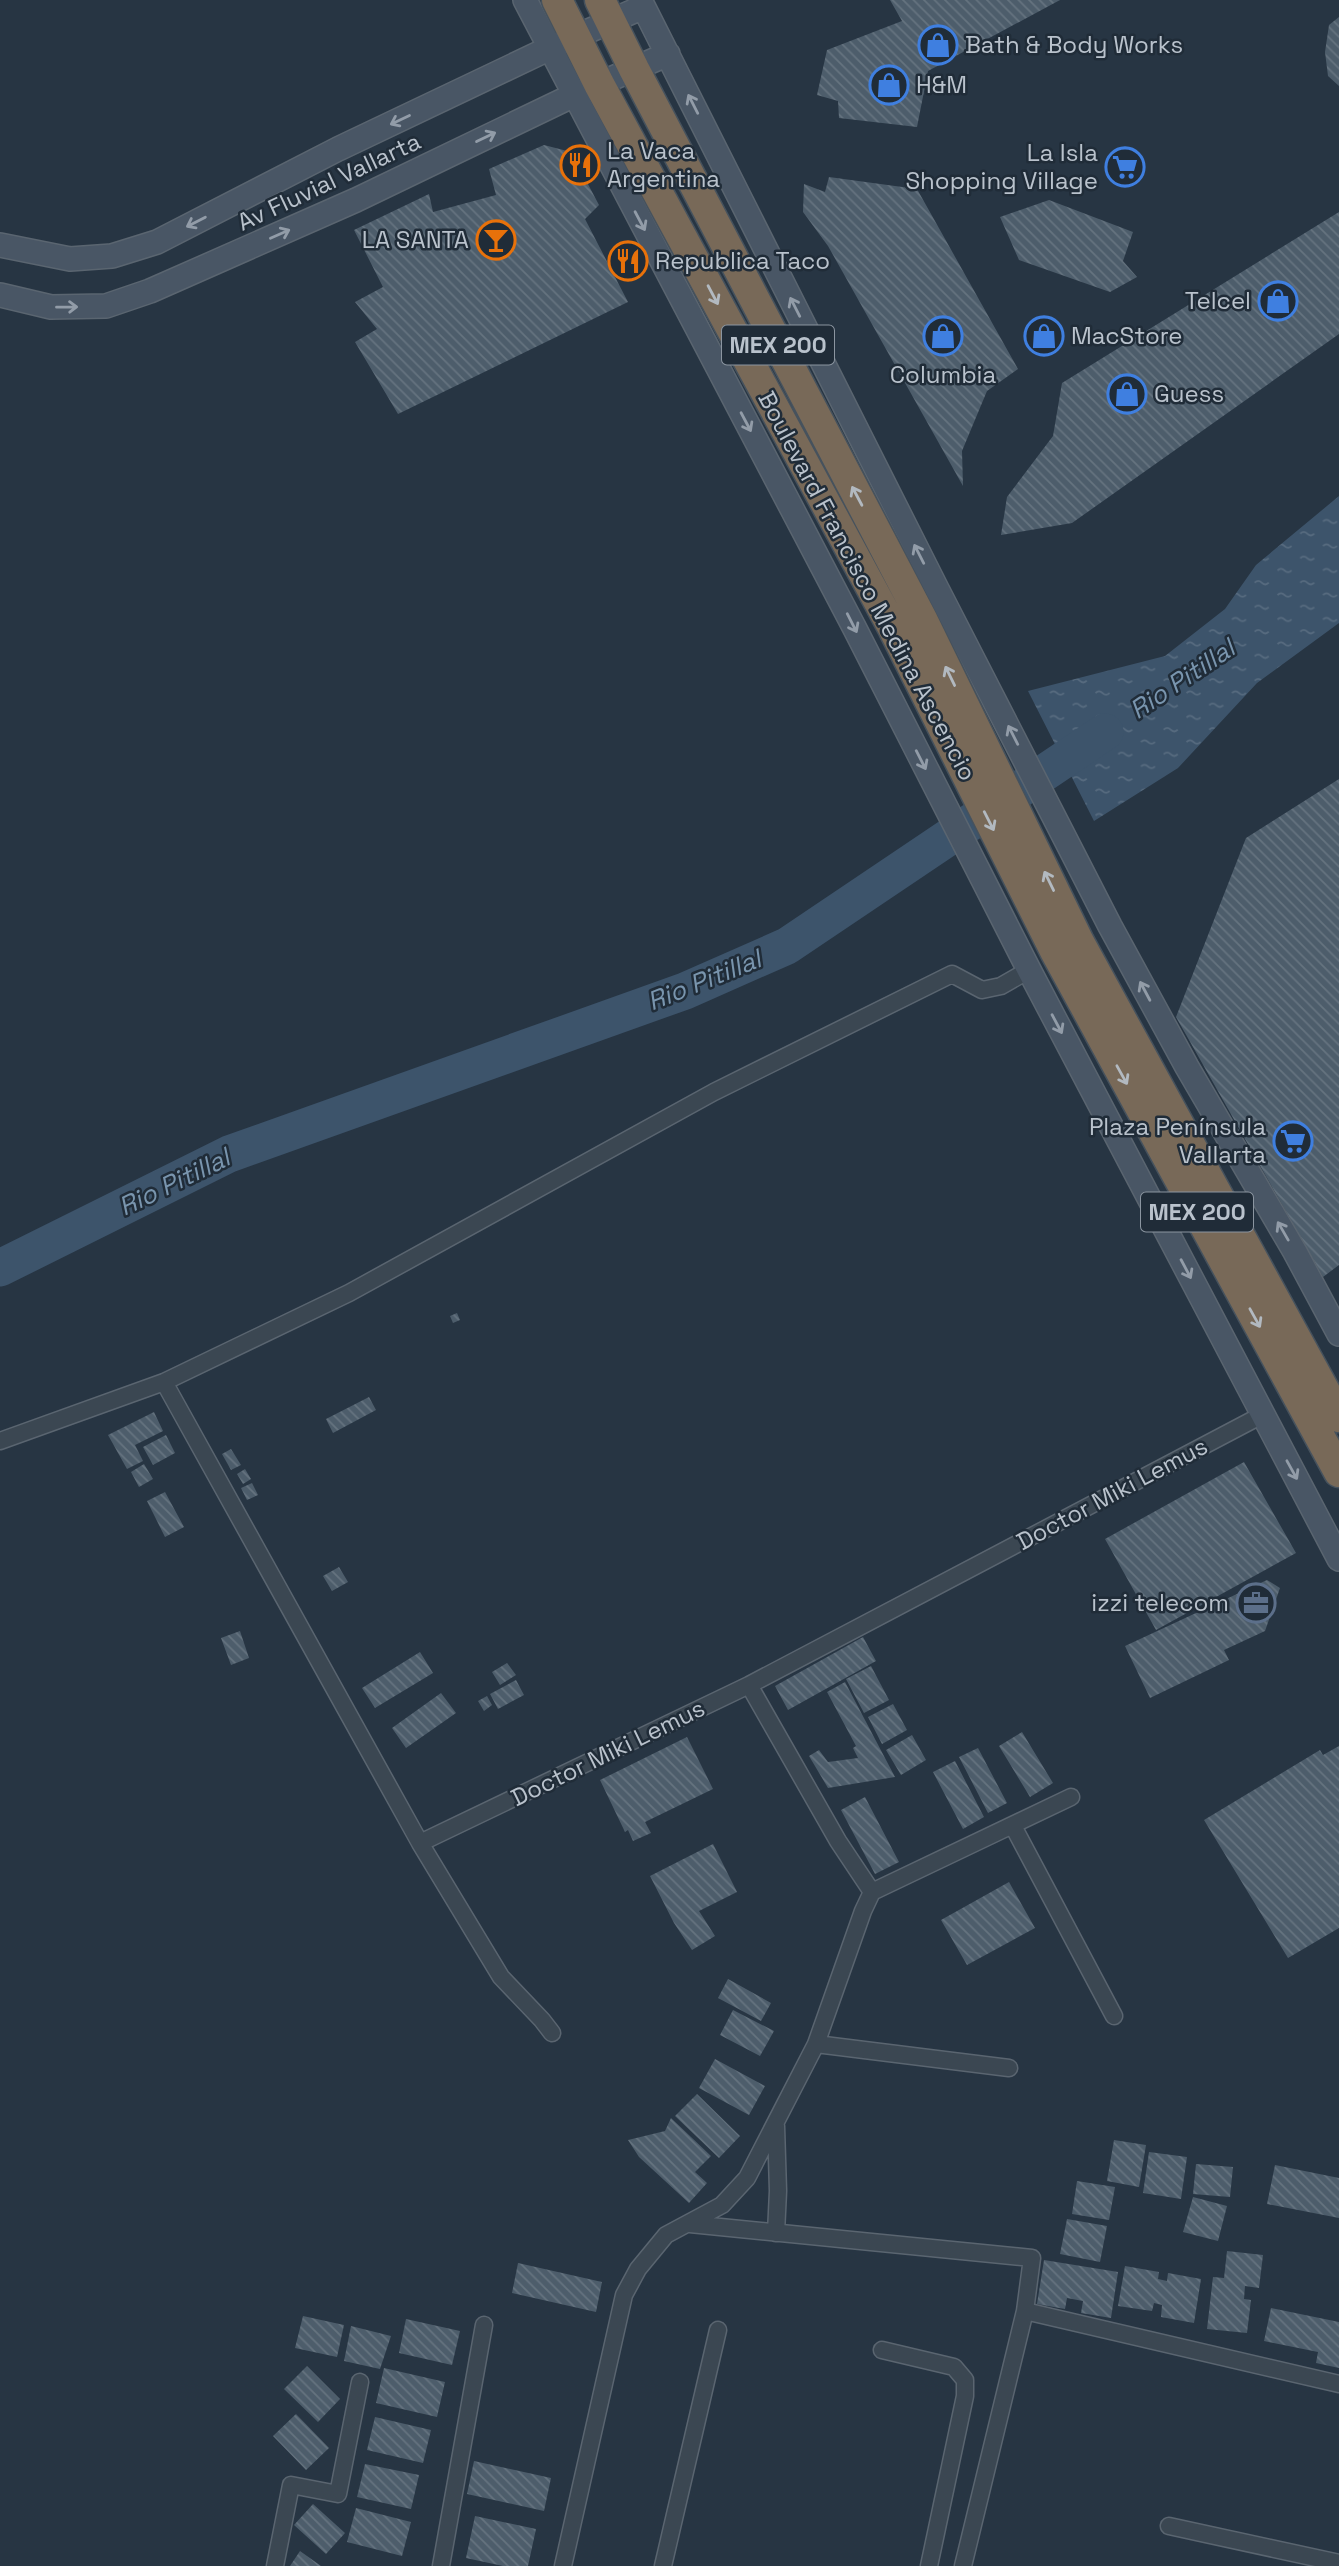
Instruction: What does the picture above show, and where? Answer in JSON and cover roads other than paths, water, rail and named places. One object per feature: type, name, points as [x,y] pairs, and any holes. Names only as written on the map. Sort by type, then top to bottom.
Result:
[{"type":"highway","name":"Boulevard Francisco Medina Ascencio","points":[[557,0],[563,43],[587,90],[893,628],[1067,947]]},
{"type":"highway","name":"Boulevard Francisco Medina Ascencio","points":[[606,10],[634,69],[923,621],[1067,947]]},
{"type":"highway","name":"MEX 200","points":[[1067,947],[1339,1417]]},
{"type":"highway","name":"MEX 200","points":[[1067,947],[1339,1472]]},
{"type":"main road","points":[[526,0],[563,43]]},
{"type":"main road","points":[[642,4],[1110,926],[1187,1068],[1295,1252],[1339,1334]]},
{"type":"main road","name":"Av Fluvial Vallarta","points":[[0,245],[70,259],[112,256],[157,242],[338,149],[563,43],[606,10],[642,4]]},
{"type":"main road","name":"Av Fluvial Vallarta","points":[[0,295],[51,307],[106,306],[150,291],[356,200],[668,54]]},
{"type":"main road","points":[[587,90],[868,655],[1027,967],[1339,1559]]},
{"type":"street","points":[[0,1441],[164,1382],[349,1293],[714,1091],[952,974],[982,990],[1002,986],[1027,967]]},
{"type":"street","points":[[164,1382],[420,1843],[501,1977],[552,2034]]},
{"type":"street","name":"Doctor Miki Lemus","points":[[420,1843],[749,1685],[1262,1415]]},
{"type":"street","points":[[749,1685],[838,1842],[872,1892]]},
{"type":"street","points":[[563,2566],[624,2295],[638,2269],[666,2235],[722,2205],[747,2178],[816,2044],[872,1892],[1071,1797]]},
{"type":"street","points":[[1013,1826],[1114,2016]]},
{"type":"street","points":[[816,2044],[1009,2068]]},
{"type":"street","points":[[775,2123],[778,2191],[776,2234]]},
{"type":"street","points":[[690,2224],[1032,2258],[1025,2311],[963,2566]]},
{"type":"street","points":[[1025,2311],[1339,2384]]},
{"type":"street","points":[[441,2566],[484,2325]]},
{"type":"street","points":[[663,2566],[718,2330]]},
{"type":"street","points":[[882,2350],[954,2367],[965,2380],[965,2396],[929,2566]]},
{"type":"street","points":[[275,2566],[291,2485],[338,2494],[360,2382]]},
{"type":"street","points":[[1169,2526],[1339,2563]]},
{"type":"water","points":[[1339,496],[1339,623],[1257,683],[1178,768],[1094,821],[1028,691],[1165,656],[1225,609],[1256,565]]},
{"type":"waterway","name":"Rio Pitillal","points":[[0,1268],[229,1154],[685,991],[787,946],[1105,732]]},
{"type":"place","name":"Bath & Body Works","points":[[938,45]]},
{"type":"place","name":"H&M","points":[[889,85]]},
{"type":"place","name":"La Vaca Argentina","points":[[580,165]]},
{"type":"place","name":"La Isla Shopping Village","points":[[1125,167]]},
{"type":"place","name":"LA SANTA","points":[[496,240]]},
{"type":"place","name":"Republica Taco","points":[[628,261]]},
{"type":"place","name":"Telcel","points":[[1278,301]]},
{"type":"place","name":"Columbia","points":[[943,336]]},
{"type":"place","name":"MacStore","points":[[1044,336]]},
{"type":"place","name":"Guess","points":[[1127,394]]},
{"type":"place","name":"Plaza Península Vallarta","points":[[1293,1141]]},
{"type":"place","name":"izzi telecom","points":[[1256,1603]]}]
